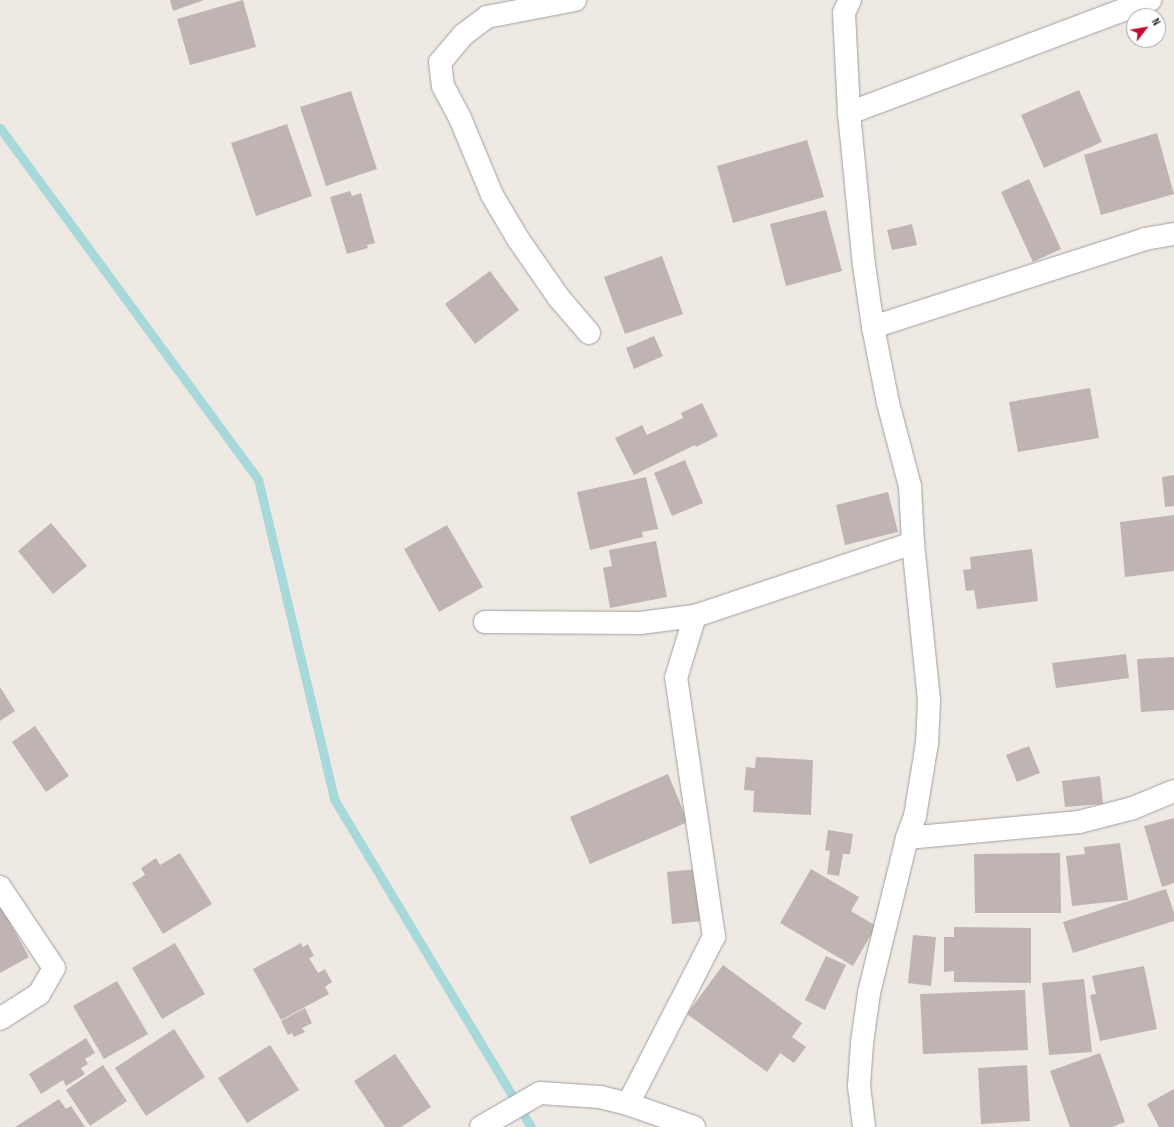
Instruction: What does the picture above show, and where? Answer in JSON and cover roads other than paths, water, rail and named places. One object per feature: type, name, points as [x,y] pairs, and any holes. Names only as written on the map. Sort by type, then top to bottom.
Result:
[{"type":"street","points":[[575,0],[487,18],[463,35],[440,62],[443,86],[460,118],[492,195],[518,239],[589,333]]},
{"type":"street","points":[[849,113],[1150,0]]},
{"type":"street","points":[[842,4],[849,113],[864,265],[873,327],[888,403],[910,486],[913,544],[928,701],[927,743],[915,816],[907,838],[867,1008],[862,1043],[859,1086],[864,1127]]},
{"type":"street","points":[[873,327],[1145,239],[1174,234]]},
{"type":"street","points":[[485,622],[640,623],[695,616],[913,544]]},
{"type":"street","points":[[628,1104],[714,937],[676,678],[695,616]]},
{"type":"street","points":[[907,838],[1079,822],[1133,808],[1174,791]]},
{"type":"street","points":[[0,887],[54,968],[39,994],[0,1019]]},
{"type":"street","points":[[481,1127],[540,1093],[600,1097],[628,1104],[694,1127]]},
{"type":"waterway","points":[[0,128],[258,479],[334,799],[531,1127]]}]
